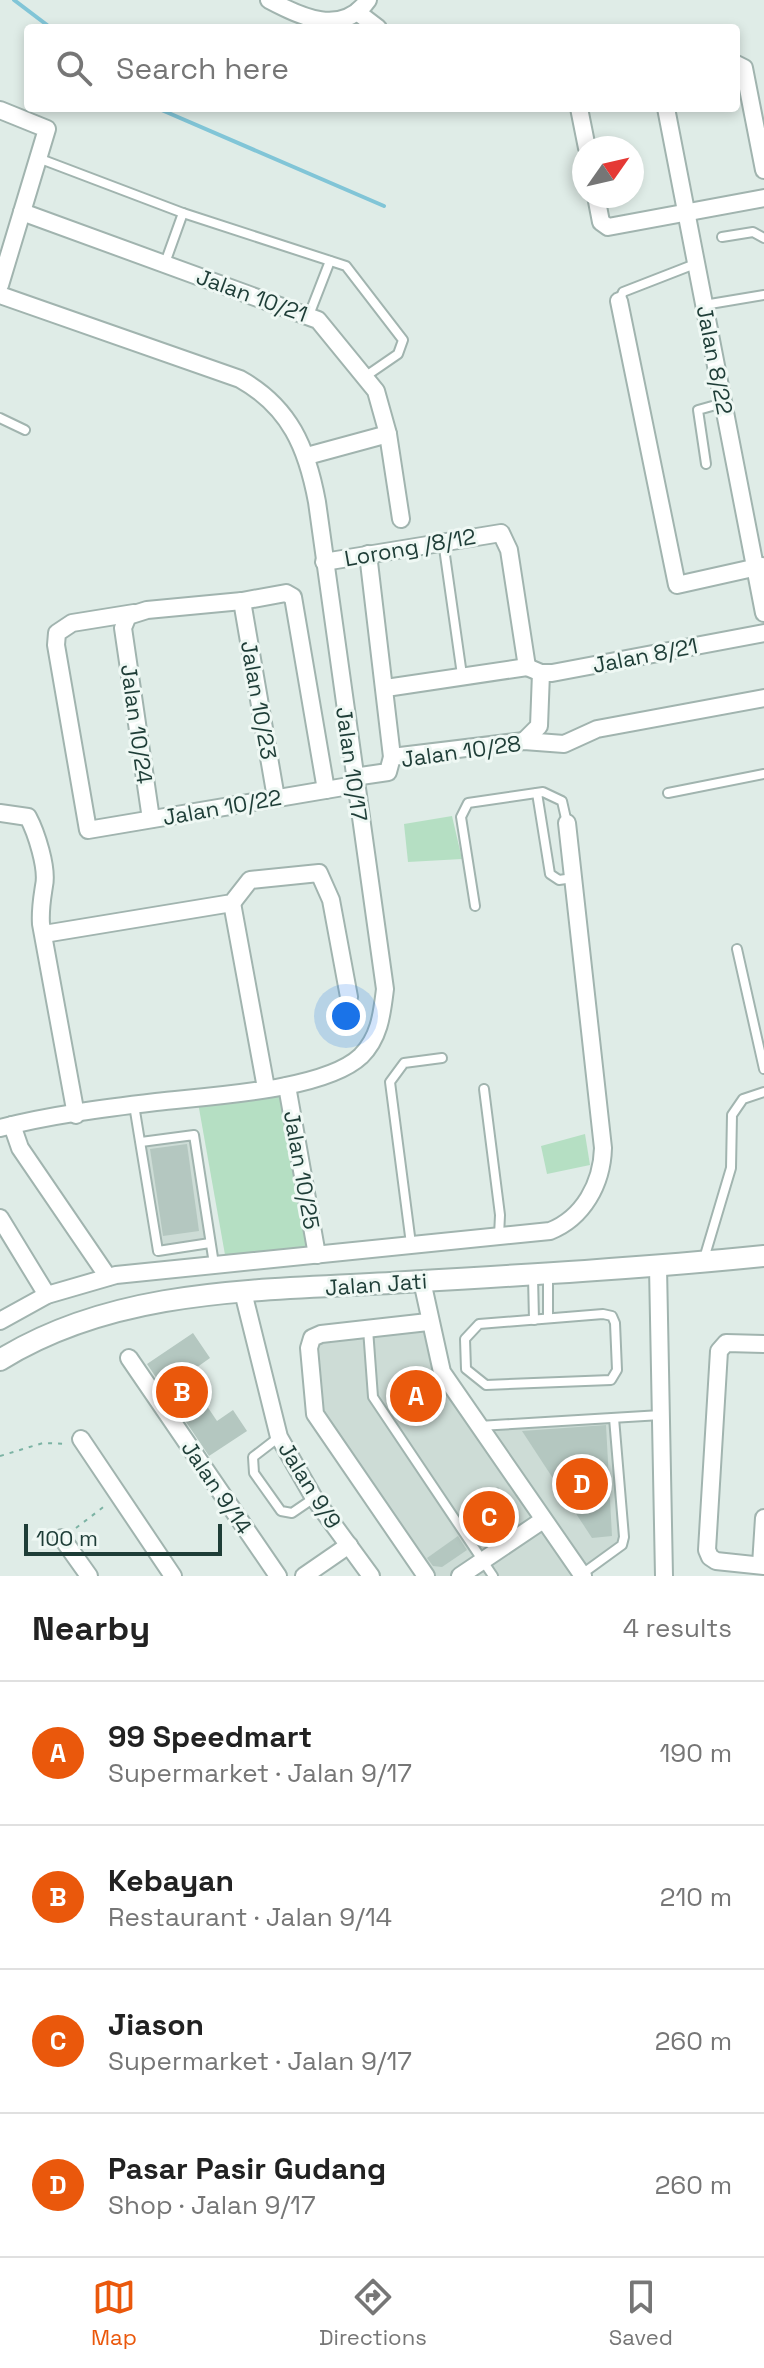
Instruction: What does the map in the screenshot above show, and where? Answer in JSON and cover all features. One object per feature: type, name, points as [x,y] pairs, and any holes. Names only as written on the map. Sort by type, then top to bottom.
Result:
[{"type":"street","points":[[269,0],[316,21],[342,21],[362,6],[375,24]]},
{"type":"street","points":[[740,66],[744,68],[764,170]]},
{"type":"street","points":[[0,110],[47,129],[1,276]]},
{"type":"street","points":[[580,112],[585,136]]},
{"type":"street","name":"Jalan 8/22","points":[[667,112],[723,403],[760,566],[764,613]]},
{"type":"street","points":[[599,208],[605,227],[764,198]]},
{"type":"street","name":"Jalan 10/21","points":[[22,212],[318,320],[376,391],[388,434],[401,519]]},
{"type":"street","name":"Jalan 10/17","points":[[0,295],[240,379],[266,395],[285,415],[307,456],[385,989],[380,1028],[361,1056],[333,1072],[287,1086],[134,1105],[6,1127]]},
{"type":"street","points":[[619,301],[677,585],[760,566]]},
{"type":"street","points":[[307,456],[388,434]]},
{"type":"street","name":"Lorong /8/12","points":[[324,562],[443,540],[496,533],[505,535],[534,670]]},
{"type":"street","points":[[368,554],[392,757]]},
{"type":"street","points":[[135,612],[242,601],[286,593],[298,605],[326,790]]},
{"type":"street","name":"Jalan 10/23","points":[[242,601],[276,798]]},
{"type":"street","name":"Jalan 10/22","points":[[135,612],[72,623],[57,633],[56,645],[88,830],[326,790],[354,781]]},
{"type":"street","name":"Jalan 10/24","points":[[135,612],[128,616],[123,628],[151,819]]},
{"type":"street","name":"Jalan 8/21","points":[[386,688],[462,675],[534,670],[764,633]]},
{"type":"street","points":[[524,741],[539,726],[534,670]]},
{"type":"street","name":"Jalan 10/28","points":[[354,781],[388,772],[392,757],[524,741],[564,744],[597,729],[764,698]]},
{"type":"street","points":[[0,813],[22,814],[31,823],[44,880],[40,906],[76,1115]]},
{"type":"street","points":[[0,1321],[47,1295],[108,1277],[550,1231],[578,1214],[598,1178],[603,1148],[567,823]]},
{"type":"street","points":[[44,934],[232,903],[250,880],[319,873],[331,900],[349,997]]},
{"type":"street","points":[[232,903],[266,1088]]},
{"type":"street","name":"Jalan 10/25","points":[[287,1086],[317,1255]]},
{"type":"street","points":[[6,1127],[108,1277]]},
{"type":"street","points":[[0,1218],[47,1295]]},
{"type":"street","name":"Jalan Jati","points":[[0,1360],[68,1325],[173,1299],[658,1267],[764,1256]]},
{"type":"street","points":[[658,1267],[664,1576]]},
{"type":"street","points":[[422,1281],[428,1322],[442,1372],[583,1575]]},
{"type":"street","name":"Jalan 9/9","points":[[243,1292],[279,1437],[314,1498],[371,1576]]},
{"type":"street","points":[[368,1329],[428,1322]]},
{"type":"street","name":"Jalan 9/9","points":[[368,1329],[316,1335],[309,1343],[315,1414],[426,1576]]},
{"type":"street","points":[[764,1344],[726,1343],[719,1351],[707,1550],[713,1560],[763,1565],[764,1518]]},
{"type":"street","name":"Jalan 9/14","points":[[129,1358],[278,1576]]},
{"type":"street","points":[[81,1439],[173,1576]]},
{"type":"street","points":[[460,1576],[543,1520]]},
{"type":"street","points":[[62,1538],[89,1576]]},
{"type":"street","points":[[304,1576],[349,1545]]},
{"type":"lane","points":[[38,158],[183,213],[351,270],[403,340],[398,354],[366,376]]},
{"type":"lane","points":[[165,263],[183,213]]},
{"type":"lane","points":[[722,237],[753,232],[764,238]]},
{"type":"lane","points":[[309,315],[330,261]]},
{"type":"lane","points":[[619,301],[623,292],[696,264]]},
{"type":"lane","points":[[704,305],[764,295]]},
{"type":"lane","points":[[706,464],[698,410],[723,403]]},
{"type":"lane","points":[[0,418],[25,430]]},
{"type":"lane","points":[[443,540],[462,675]]},
{"type":"lane","points":[[668,793],[764,774]]},
{"type":"lane","points":[[475,906],[461,817],[464,806],[473,801],[548,792],[560,798],[567,823]]},
{"type":"lane","points":[[537,793],[550,874],[559,880],[573,878]]},
{"type":"lane","points":[[737,949],[764,1069]]},
{"type":"lane","points":[[412,1245],[390,1082],[401,1065],[442,1058]]},
{"type":"lane","points":[[484,1089],[500,1215],[499,1236]]},
{"type":"lane","points":[[703,1262],[731,1168],[732,1115],[745,1097],[764,1092]]},
{"type":"lane","points":[[134,1105],[158,1251],[210,1243]]},
{"type":"lane","points":[[141,1142],[194,1135],[214,1265]]},
{"type":"lane","points":[[541,1274],[548,1318]]},
{"type":"lane","points":[[534,1320],[541,1274]]},
{"type":"lane","points":[[603,1314],[612,1316],[617,1370],[614,1377],[608,1381],[486,1385],[467,1371],[465,1342],[476,1325],[534,1320],[603,1314]]},
{"type":"lane","points":[[368,1329],[373,1397],[493,1576]]},
{"type":"lane","points":[[479,1426],[661,1415]]},
{"type":"lane","points":[[583,1575],[622,1545],[624,1537],[614,1418]]},
{"type":"lane","points":[[279,1437],[253,1457],[254,1473],[281,1511],[292,1513],[314,1498]]},
{"type":"path","points":[[0,1456],[43,1443],[66,1444],[81,1439]]},
{"type":"path","points":[[62,1538],[119,1495]]},
{"type":"shaded area","points":[[191,1132],[207,1241],[159,1245],[144,1139]]},
{"type":"shaded area","points":[[433,1316],[446,1369],[487,1429],[617,1420],[627,1537],[589,1576],[420,1576],[309,1415],[308,1336]]},
{"type":"green space","points":[[452,816],[462,859],[408,862],[404,824]]},
{"type":"green space","points":[[287,1086],[317,1255],[227,1266],[197,1097]]},
{"type":"green space","points":[[585,1134],[590,1165],[547,1174],[541,1146]]},
{"type":"building","points":[[187,1144],[199,1231],[163,1236],[150,1149]]},
{"type":"building","points":[[193,1333],[210,1358],[186,1375],[217,1421],[233,1410],[247,1431],[209,1456],[147,1364]]},
{"type":"building","points":[[606,1425],[612,1536],[592,1538],[522,1431]]},
{"type":"building","points":[[498,1487],[513,1507],[510,1521],[478,1542],[463,1512]]},
{"type":"building","points":[[458,1536],[467,1550],[442,1567],[433,1566],[427,1558]]},
{"type":"waterway","points":[[14,0],[46,24]]},
{"type":"waterway","points":[[166,112],[384,206]]},
{"type":"place","name":"Kebayan","points":[[182,1392]]},
{"type":"place","name":"99 Speedmart","points":[[416,1396]]},
{"type":"place","name":"Pasar Pasir Gudang","points":[[582,1484]]},
{"type":"place","name":"Jiason","points":[[489,1517]]}]
